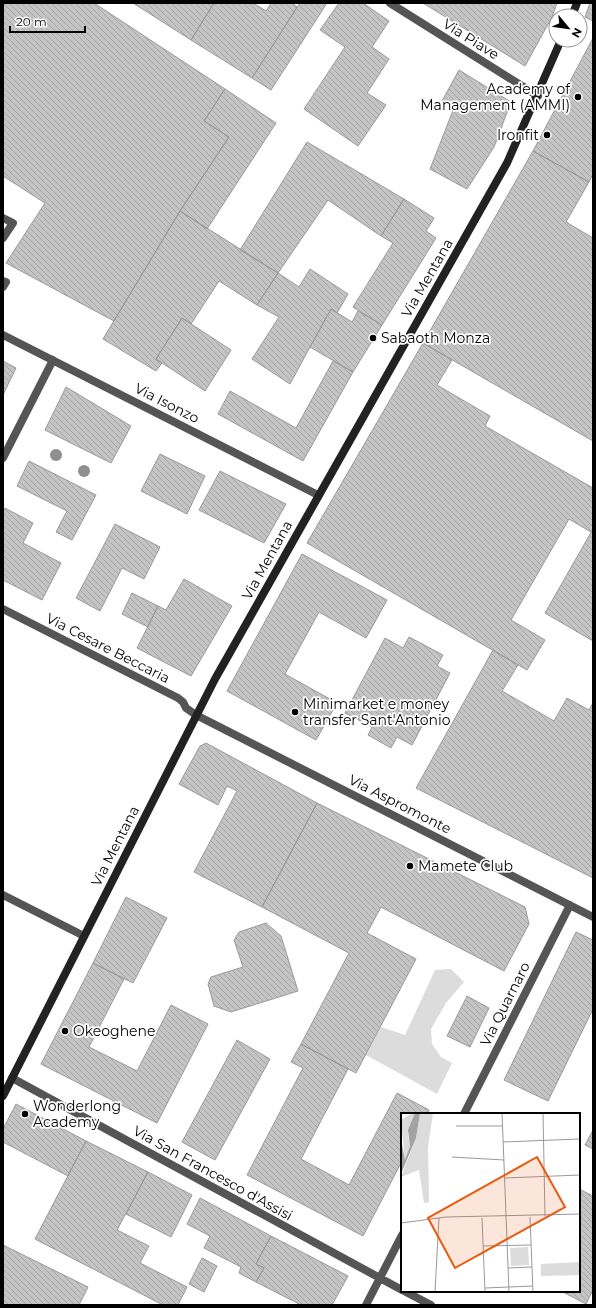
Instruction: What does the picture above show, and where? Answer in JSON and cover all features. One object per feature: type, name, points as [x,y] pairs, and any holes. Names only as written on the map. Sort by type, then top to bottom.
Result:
[{"type":"street","name":"Via Piave","points":[[390,3],[538,96]]},
{"type":"street","name":"Via Mentana","points":[[3,1096],[196,715],[318,495],[508,163],[559,48]]},
{"type":"street","points":[[3,218],[13,223],[3,238]]},
{"type":"street","points":[[3,281],[6,282],[3,287]]},
{"type":"street","name":"Via Isonzo","points":[[3,335],[318,495]]},
{"type":"street","points":[[3,458],[53,360]]},
{"type":"street","name":"Via Cesare Beccaria","points":[[3,609],[178,698],[183,702],[186,708],[196,715]]},
{"type":"street","name":"Via Aspromonte","points":[[196,715],[593,917]]},
{"type":"street","points":[[3,895],[84,936]]},
{"type":"street","name":"Via Quarnaro","points":[[465,1113],[570,905]]},
{"type":"street","name":"Via San Francesco d'Assisi","points":[[12,1078],[401,1289]]},
{"type":"street","points":[[366,1305],[401,1237]]},
{"type":"street","name":"Via San Francesco d'Assisi","points":[[407,1292],[431,1305]]},
{"type":"shaded area","points":[[451,969],[464,982],[446,1003],[431,1029],[432,1044],[441,1057],[452,1063],[437,1094],[366,1055],[381,1027],[405,1035],[435,970]]},
{"type":"building","points":[[3,3],[94,3],[225,89],[204,121],[229,137],[180,211],[114,321],[6,263],[45,203],[3,176]]},
{"type":"building","points":[[133,3],[214,3],[191,40]]},
{"type":"building","points":[[214,3],[253,3],[266,11],[271,3],[292,3],[297,7],[252,78],[191,40]]},
{"type":"building","points":[[300,3],[327,3],[271,90],[252,78]]},
{"type":"building","points":[[339,3],[363,3],[389,21],[372,47],[389,59],[367,93],[386,105],[358,146],[304,109],[345,47],[320,30]]},
{"type":"building","points":[[423,3],[557,3],[555,8],[548,8],[548,24],[525,66]]},
{"type":"building","points":[[590,3],[593,3],[593,21],[588,18],[588,9]]},
{"type":"building","points":[[593,38],[593,174],[589,182],[533,151]]},
{"type":"building","points":[[459,70],[511,102],[494,147],[467,189],[430,169],[454,108],[442,101]]},
{"type":"building","points":[[225,89],[276,123],[207,229],[180,211],[229,137],[204,121]]},
{"type":"building","points":[[307,142],[404,199],[381,236],[328,200],[278,273],[240,250]]},
{"type":"building","points":[[533,151],[589,182],[566,222],[593,238],[593,441],[423,343]]},
{"type":"building","points":[[404,199],[434,218],[426,231],[436,238],[382,325],[353,307],[393,243],[381,236]]},
{"type":"building","points":[[180,211],[278,273],[257,305],[219,281],[191,324],[182,318],[156,359],[162,363],[156,371],[103,339]]},
{"type":"building","points":[[310,269],[348,294],[337,313],[331,309],[290,384],[252,359],[279,317],[257,305],[278,273],[299,287]]},
{"type":"building","points":[[331,309],[352,322],[358,311],[382,325],[353,372],[310,347]]},
{"type":"building","points":[[182,318],[231,350],[205,391],[156,359]]},
{"type":"building","points":[[423,343],[452,360],[437,385],[490,416],[485,426],[593,488],[593,529],[591,532],[569,519],[511,620],[545,640],[527,670],[307,543]]},
{"type":"building","points":[[3,361],[16,368],[3,395]]},
{"type":"building","points":[[333,361],[353,372],[303,461],[218,414],[230,391],[296,428]]},
{"type":"building","points":[[66,387],[131,426],[111,463],[45,430]]},
{"type":"building","points":[[160,454],[205,476],[187,514],[141,491]]},
{"type":"building","points":[[29,461],[96,495],[72,540],[56,532],[67,511],[17,486]]},
{"type":"building","points":[[220,471],[286,504],[264,543],[199,510]]},
{"type":"building","points":[[5,508],[33,523],[23,543],[61,563],[42,600],[3,580],[3,512]]},
{"type":"building","points":[[115,524],[160,547],[144,579],[122,568],[100,611],[76,598]]},
{"type":"building","points":[[593,529],[593,641],[545,613]]},
{"type":"building","points":[[302,554],[387,600],[366,638],[319,612],[285,674],[337,703],[316,740],[227,691]]},
{"type":"building","points":[[184,579],[232,606],[191,676],[137,648],[158,606],[166,610]]},
{"type":"building","points":[[132,593],[158,606],[148,627],[122,614]]},
{"type":"building","points":[[409,637],[443,655],[437,666],[450,673],[412,745],[397,737],[391,748],[368,735],[372,727],[345,713],[385,638],[403,648]]},
{"type":"building","points":[[493,650],[518,665],[502,691],[554,721],[567,698],[589,710],[593,703],[593,878],[416,788]]},
{"type":"building","points":[[206,743],[317,803],[262,907],[194,872],[237,791],[227,786],[218,805],[179,784],[200,746]]},
{"type":"building","points":[[317,803],[525,907],[529,924],[504,971],[381,907],[367,933],[416,959],[356,1073],[301,1044],[349,953],[262,907]]},
{"type":"building","points":[[126,897],[167,918],[133,983],[93,963]]},
{"type":"building","points":[[266,923],[281,936],[298,991],[231,1012],[214,1006],[208,984],[211,977],[243,967],[234,940],[239,932]]},
{"type":"building","points":[[576,932],[593,940],[593,1009],[548,1101],[504,1080]]},
{"type":"building","points":[[93,963],[124,979],[89,1047],[137,1071],[171,1005],[208,1024],[157,1123],[41,1064]]},
{"type":"building","points":[[467,996],[489,1008],[470,1047],[447,1036]]},
{"type":"building","points":[[237,1040],[270,1059],[215,1160],[182,1142]]},
{"type":"building","points":[[301,1044],[348,1069],[301,1159],[349,1185],[397,1093],[429,1110],[428,1113],[401,1113],[401,1163],[363,1236],[247,1175],[303,1068],[291,1062]]},
{"type":"building","points":[[16,1104],[86,1141],[68,1176],[3,1142],[3,1129]]},
{"type":"building","points":[[593,1130],[593,1149],[585,1145]]},
{"type":"building","points":[[86,1141],[148,1172],[117,1230],[149,1246],[140,1263],[187,1287],[178,1305],[163,1305],[35,1239]]},
{"type":"building","points":[[148,1172],[192,1195],[171,1237],[126,1214]]},
{"type":"building","points":[[580,1190],[593,1196],[593,1290],[586,1304],[563,1292],[580,1292]]},
{"type":"building","points":[[200,1198],[271,1236],[256,1264],[264,1268],[256,1282],[239,1273],[241,1267],[204,1248],[210,1236],[187,1224]]},
{"type":"building","points":[[271,1236],[348,1276],[332,1305],[301,1305],[256,1282],[264,1268],[256,1264]]},
{"type":"building","points":[[3,1245],[88,1287],[79,1305],[3,1305]]},
{"type":"building","points":[[202,1258],[217,1266],[204,1292],[189,1284]]},
{"type":"place","name":"Academy of Management (AMMI)","points":[[578,97]]},
{"type":"place","name":"Ironfit","points":[[547,135]]},
{"type":"place","name":"Sabaoth Monza","points":[[373,338]]},
{"type":"place","name":"Minimarket e money transfer Sant'Antonio","points":[[295,712]]},
{"type":"place","name":"Mamete Club","points":[[410,866]]},
{"type":"place","name":"Okeoghene","points":[[65,1031]]},
{"type":"place","name":"Wonderlong Academy","points":[[25,1114]]}]
